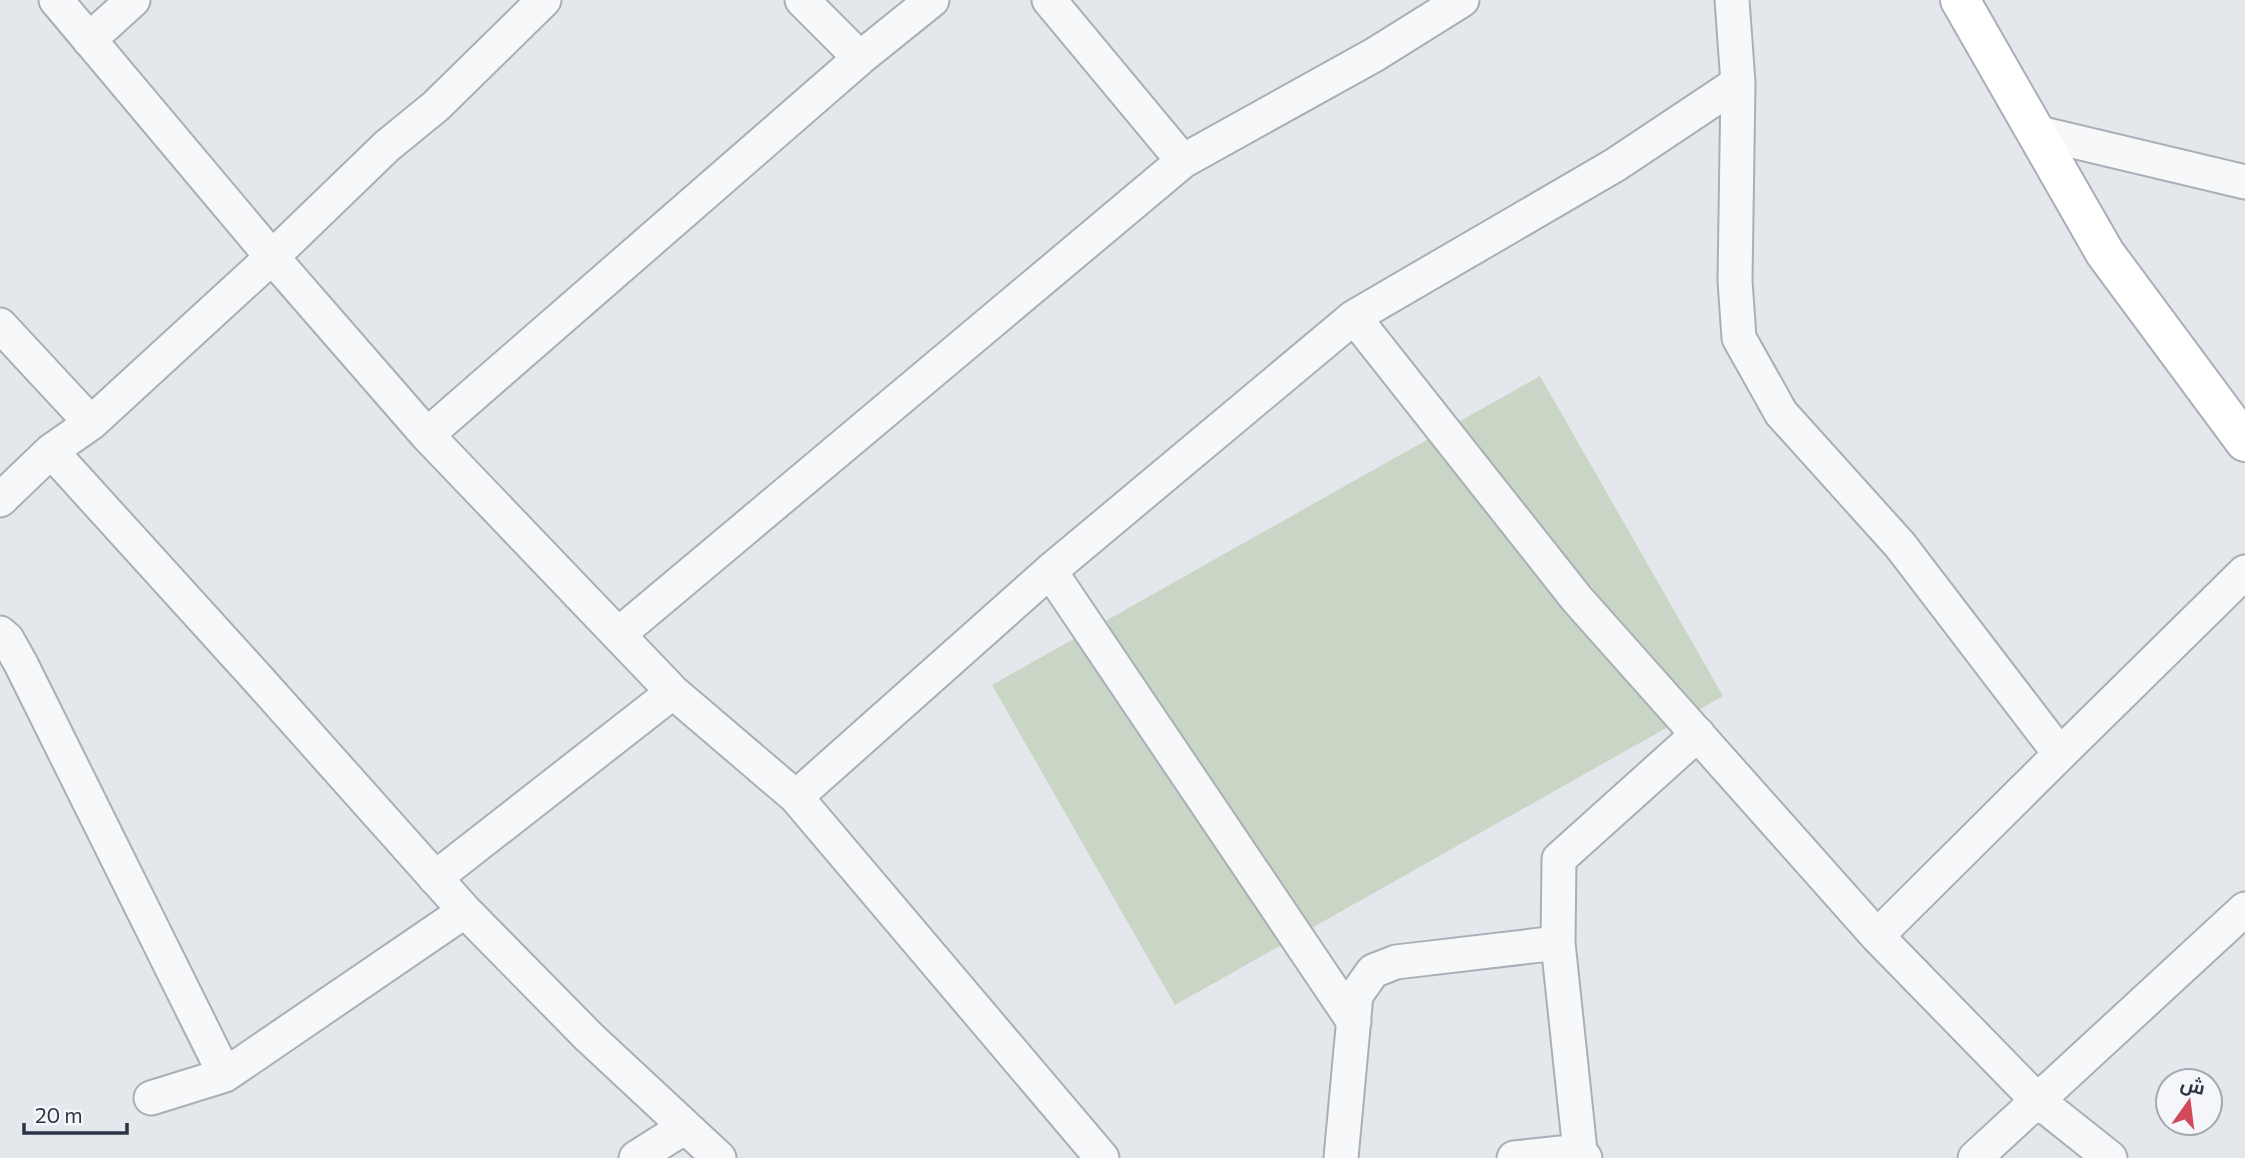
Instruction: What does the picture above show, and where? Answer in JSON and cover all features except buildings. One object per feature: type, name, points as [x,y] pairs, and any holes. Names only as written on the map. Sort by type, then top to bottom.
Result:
[{"type":"street","points":[[56,0],[272,257],[428,435],[673,692],[796,797],[1102,1158]]},
{"type":"street","points":[[89,40],[133,0]]},
{"type":"street","points":[[0,500],[51,451],[91,423],[272,257],[387,146],[436,106],[544,0]]},
{"type":"street","points":[[802,0],[860,58]]},
{"type":"street","points":[[428,435],[860,58],[932,0]]},
{"type":"street","points":[[619,634],[1183,161],[1374,54],[1462,0]]},
{"type":"street","points":[[1732,0],[1738,83],[1735,281],[1739,338],[1781,413],[1900,545],[2060,754]]},
{"type":"street","points":[[1960,0],[2105,253],[2245,442]]},
{"type":"street","points":[[1054,1],[1183,161]]},
{"type":"street","points":[[796,797],[1050,571],[1354,317],[1615,165],[1738,83]]},
{"type":"street","points":[[2035,131],[2245,182]]},
{"type":"street","points":[[1354,317],[1577,599],[1877,936],[2037,1100],[2110,1158]]},
{"type":"street","points":[[0,325],[91,423]]},
{"type":"street","points":[[51,451],[465,911],[589,1037],[719,1158]]},
{"type":"street","points":[[1050,571],[1354,1022]]},
{"type":"street","points":[[1877,936],[2245,572]]},
{"type":"street","points":[[0,633],[7,639],[21,664],[225,1075]]},
{"type":"street","points":[[435,878],[673,692]]},
{"type":"street","points":[[1514,1158],[1582,1155],[1558,943],[1559,859],[1698,734]]},
{"type":"street","points":[[1975,1158],[2245,909]]},
{"type":"street","points":[[151,1098],[225,1075],[465,911]]},
{"type":"street","points":[[1341,1158],[1356,995],[1373,971],[1396,962],[1558,943]]},
{"type":"street","points":[[636,1158],[685,1127]]},
{"type":"green space","points":[[1540,376],[1723,696],[1175,1005],[992,685]]}]
